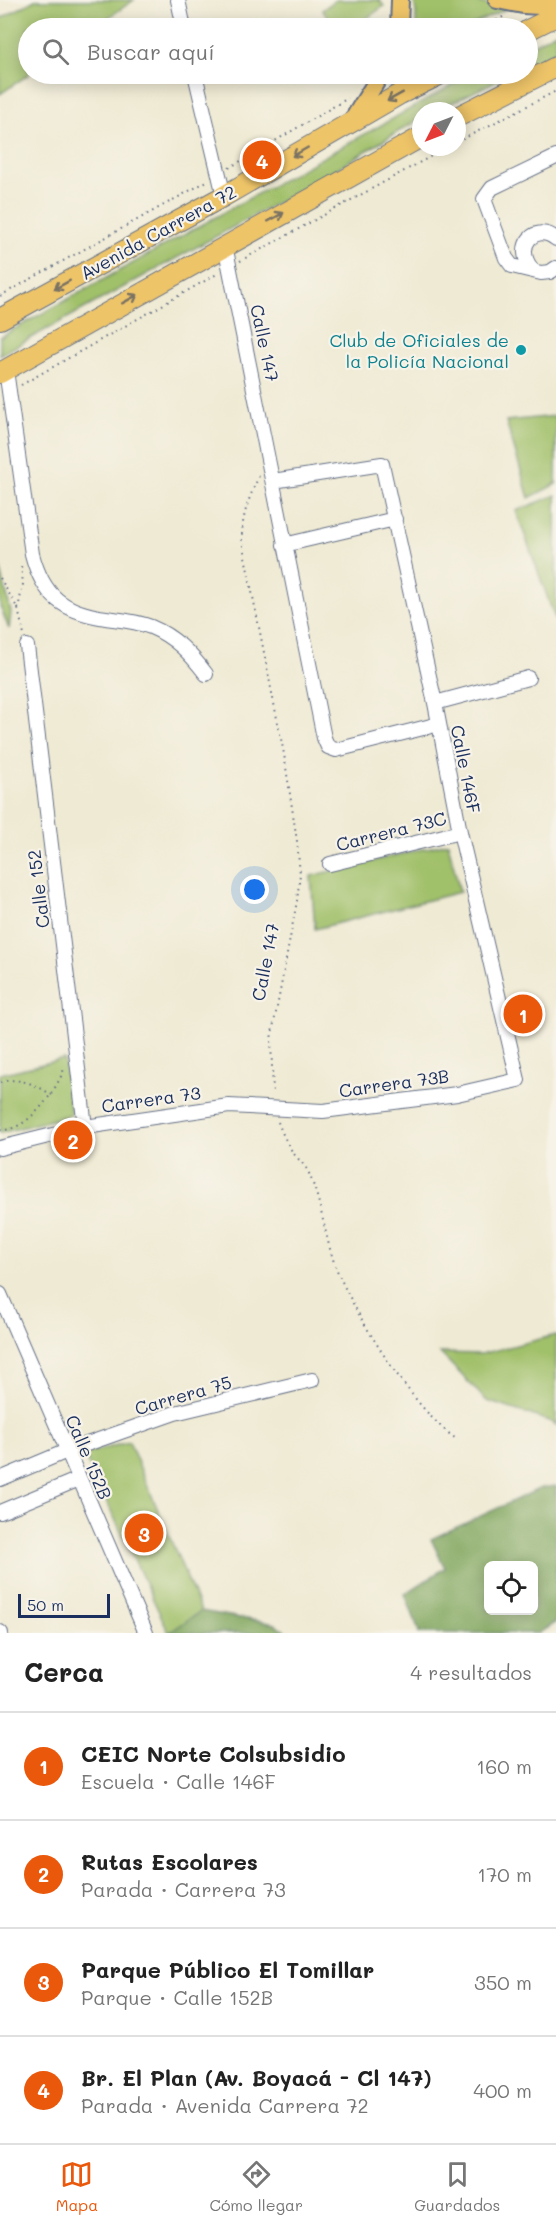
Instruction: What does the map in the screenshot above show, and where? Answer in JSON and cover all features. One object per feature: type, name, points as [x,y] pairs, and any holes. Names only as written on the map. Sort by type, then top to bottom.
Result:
[{"type":"highway","points":[[538,25],[556,16]]},
{"type":"highway","points":[[538,76],[556,67]]},
{"type":"highway","name":"Avenida Carrera 72","points":[[0,319],[423,84]]},
{"type":"highway","points":[[466,112],[522,84]]},
{"type":"highway","points":[[3,371],[412,142]]},
{"type":"main road","points":[[399,18],[400,0]]},
{"type":"main road","points":[[496,0],[523,5],[556,7]]},
{"type":"main road","points":[[351,123],[375,84]]},
{"type":"street","points":[[178,0],[182,18]]},
{"type":"street","points":[[197,84],[224,196]]},
{"type":"street","points":[[556,157],[492,188],[486,193],[484,199],[506,258],[512,266],[541,273],[550,272],[556,268]]},
{"type":"street","points":[[532,269],[525,261],[524,251],[527,242],[535,235],[543,233],[556,239]]},
{"type":"street","name":"Calle 147","points":[[225,245],[284,544],[324,738],[328,747],[336,750],[439,724]]},
{"type":"street","points":[[3,371],[32,554],[37,575],[47,590],[58,601],[79,613],[130,621],[151,627],[188,651],[206,674]]},
{"type":"street","name":"Calle 146F","points":[[273,481],[382,464],[435,703],[460,832],[518,1080]]},
{"type":"street","points":[[284,544],[395,519]]},
{"type":"street","name":"Calle 152","points":[[27,646],[85,1127]]},
{"type":"street","points":[[435,703],[528,678]]},
{"type":"street","name":"Carrera 73C","points":[[330,864],[460,832]]},
{"type":"street","name":"Carrera 73B","points":[[274,1108],[323,1111],[457,1094],[518,1080]]},
{"type":"street","name":"Carrera 73","points":[[0,1148],[85,1127],[229,1106],[274,1108]]},
{"type":"street","name":"Calle 152B","points":[[0,1294],[146,1633]]},
{"type":"street","name":"Carrera 75","points":[[0,1479],[67,1451],[175,1413],[312,1380]]},
{"type":"street","points":[[0,1512],[79,1479]]},
{"type":"path","points":[[466,137],[556,91]]},
{"type":"path","points":[[0,296],[219,174],[356,94]]},
{"type":"path","name":"Calle 147","points":[[259,475],[245,509],[242,541],[284,754],[300,874],[271,1039],[274,1108],[286,1143],[310,1174],[336,1266],[348,1294],[375,1340],[412,1394],[442,1430],[455,1438]]},
{"type":"path","points":[[0,578],[18,609],[27,646]]},
{"type":"path","points":[[0,1130],[9,1131],[17,1127],[52,1095],[66,1064],[76,1052]]},
{"type":"path","points":[[0,1082],[19,1080],[35,1084],[52,1095]]},
{"type":"green space","points":[[35,0],[134,0],[108,18],[18,18],[18,82],[0,94],[0,19]]},
{"type":"green space","points":[[336,0],[379,0],[384,6],[367,18],[328,18],[322,10]]},
{"type":"green space","points":[[414,0],[469,0],[506,9],[487,18],[416,18]]},
{"type":"green space","points":[[556,32],[556,51],[538,60],[538,42]]},
{"type":"green space","points":[[455,84],[490,84],[453,102],[423,102]]},
{"type":"green space","points":[[412,108],[412,123],[306,187],[0,355],[0,337]]},
{"type":"green space","points":[[556,416],[556,484],[529,498],[506,421]]},
{"type":"green space","points":[[556,495],[556,621],[516,511]]},
{"type":"green space","points":[[0,567],[11,612],[9,629],[0,606]]},
{"type":"green space","points":[[448,843],[460,892],[315,929],[311,876]]},
{"type":"green space","points":[[64,1059],[71,1115],[0,1133],[0,1074]]},
{"type":"green space","points":[[556,1335],[556,1425],[550,1421],[487,1401],[440,1353],[481,1354]]},
{"type":"green space","points":[[129,1442],[201,1611],[169,1633],[84,1454]]},
{"type":"green space","points":[[556,1486],[556,1622],[539,1633],[418,1633],[405,1594],[445,1568],[431,1539],[541,1488]]},
{"type":"green space","points":[[201,1611],[275,1624],[288,1633],[169,1633]]},
{"type":"place","name":"Br. El Plan (Av. Boyacá - Cl 147)","points":[[262,160]]},
{"type":"place","name":"Club de Oficiales de la Policía Nacional","points":[[521,350]]},
{"type":"place","name":"CEIC Norte Colsubsidio","points":[[523,1014]]},
{"type":"place","name":"Rutas Escolares","points":[[73,1140]]},
{"type":"place","name":"Parque Público El Tomillar","points":[[144,1533]]}]
